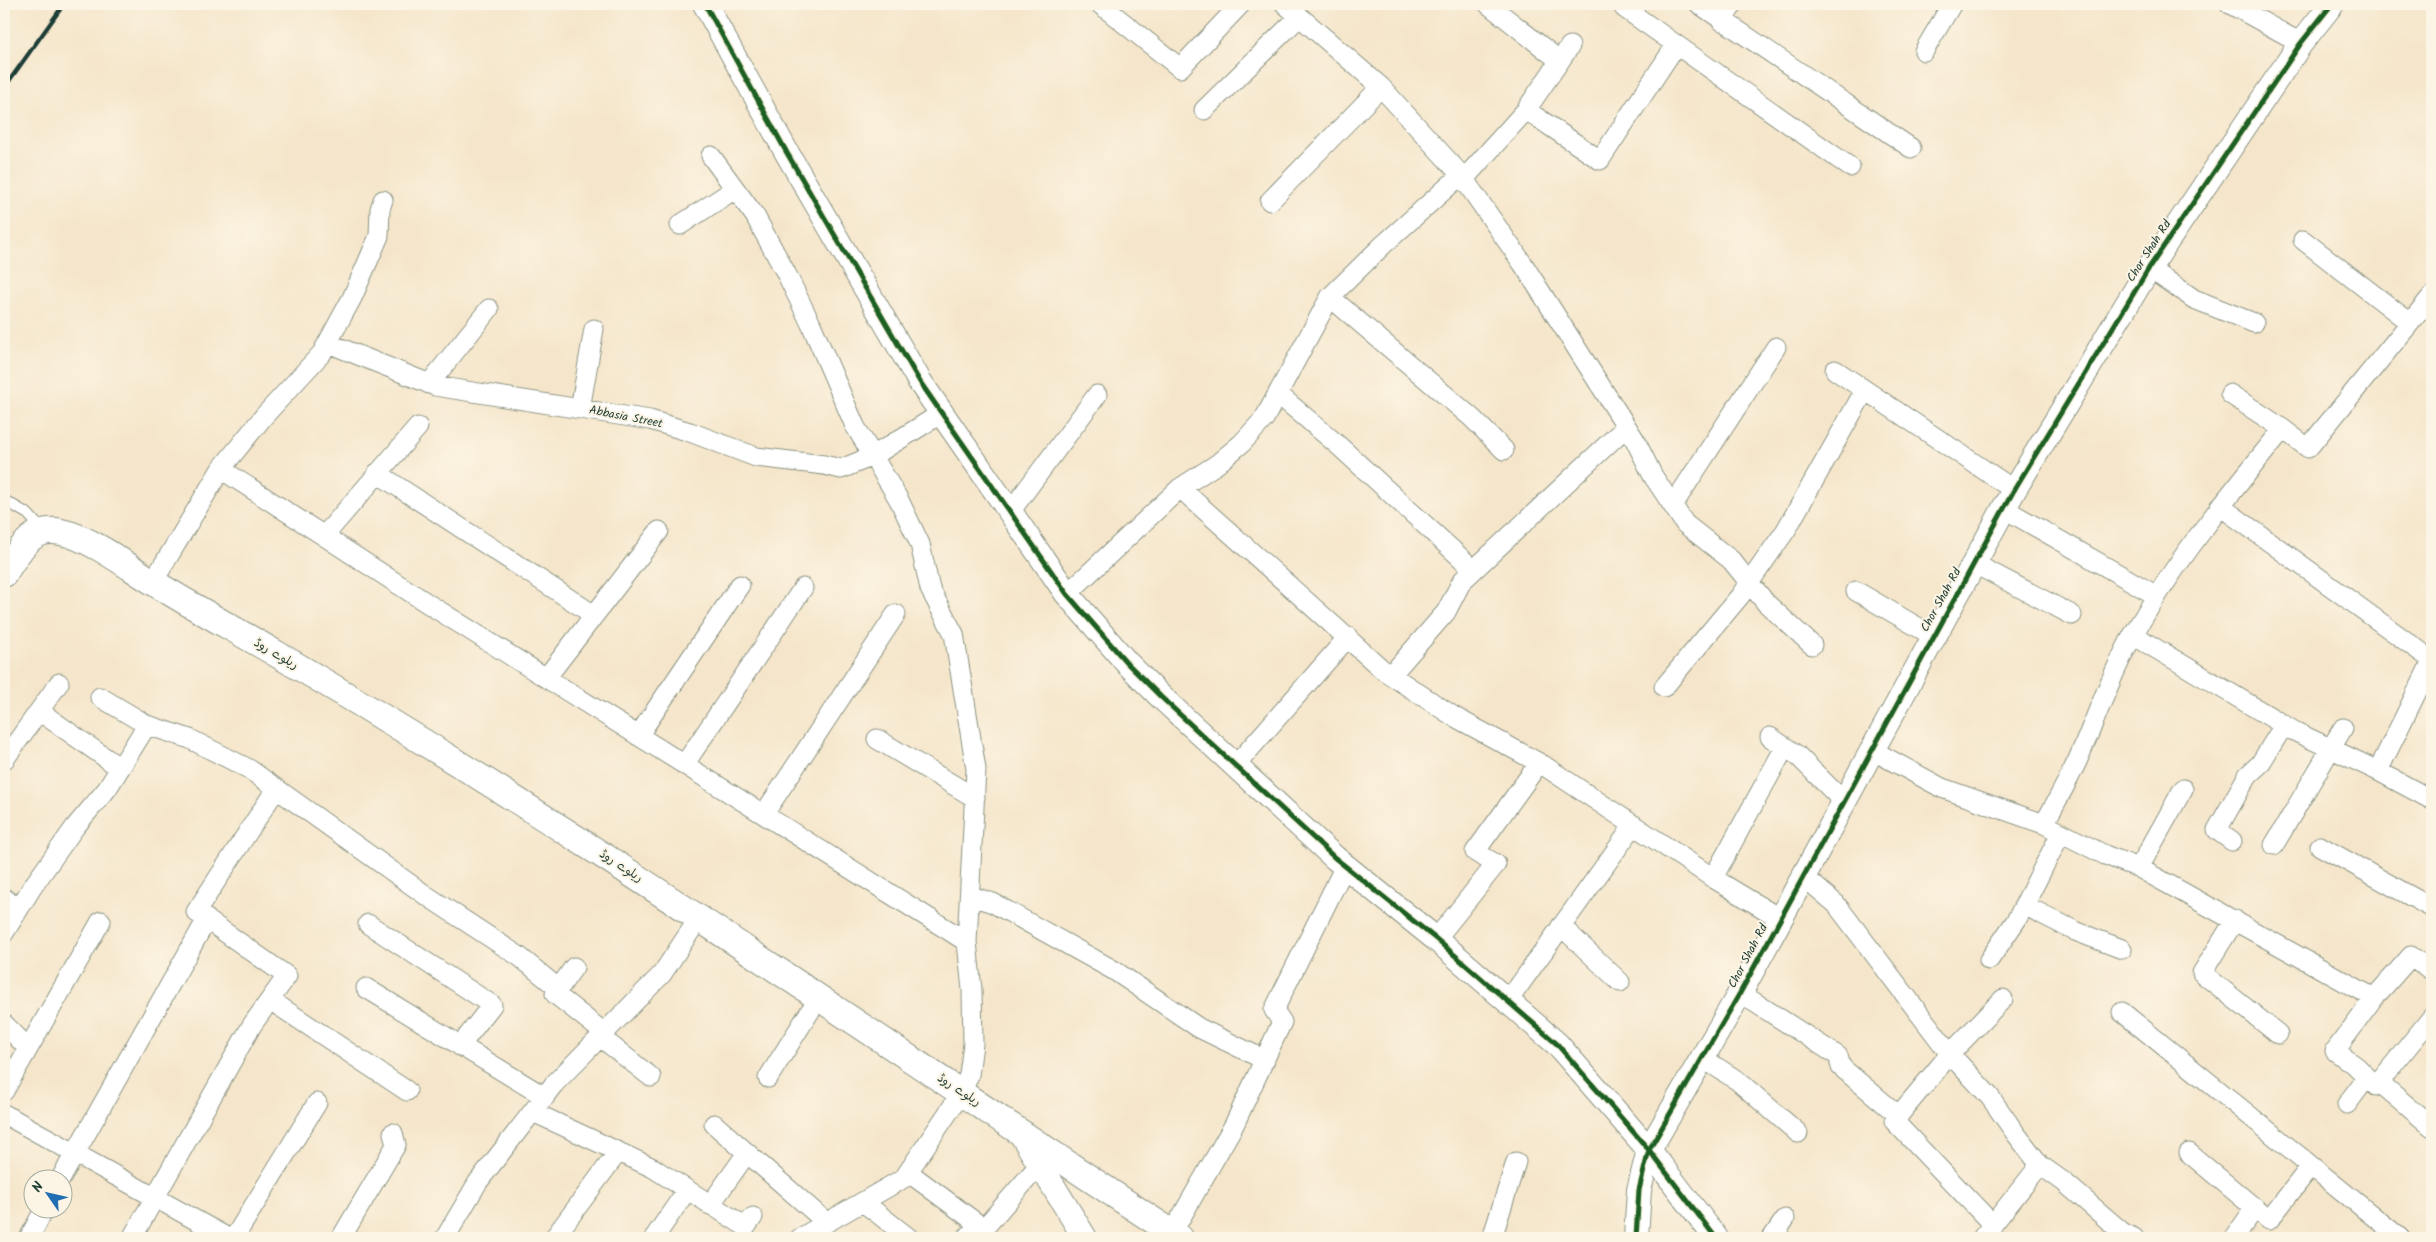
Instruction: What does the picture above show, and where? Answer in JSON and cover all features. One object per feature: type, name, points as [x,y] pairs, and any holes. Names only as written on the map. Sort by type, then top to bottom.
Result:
[{"type":"main road","name":"ریلوے روڈ","points":[[43,530],[64,532],[106,552],[153,582],[308,672],[626,868],[1176,1236]]},
{"type":"main road","points":[[4,574],[34,534],[43,530]]},
{"type":"street","points":[[1100,4],[1180,68],[1241,4]]},
{"type":"street","points":[[1285,4],[1381,87],[1463,177],[1523,264],[1626,427],[1653,476],[1685,524],[1731,560],[1766,603],[1812,645]]},
{"type":"street","points":[[1067,594],[1180,488],[1217,464],[1242,443],[1264,419],[1330,297],[1383,245],[1463,177],[1526,110],[1565,54],[1488,4]]},
{"type":"street","points":[[1627,4],[1624,8],[1850,166]]},
{"type":"street","points":[[1698,4],[1911,148]]},
{"type":"street","points":[[1722,22],[1734,4]]},
{"type":"street","points":[[1924,51],[1952,4]]},
{"type":"street","points":[[2230,4],[2301,43]]},
{"type":"street","name":"Chor Shah Rd","points":[[1636,1238],[1639,1190],[1649,1150],[1701,1057],[1740,993],[1779,918],[1804,876],[2009,499],[2149,268],[2301,43],[2332,4]]},
{"type":"street","points":[[709,6],[860,282],[920,382],[1067,594],[1127,663],[1236,766],[1345,866],[1508,1000],[1557,1044],[1649,1150],[1716,1238]]},
{"type":"street","points":[[1204,110],[1299,17]]},
{"type":"street","points":[[1526,110],[1600,160],[1676,45]]},
{"type":"street","points":[[1270,201],[1381,87]]},
{"type":"street","points":[[711,156],[755,216],[786,272],[811,324],[855,426],[899,500],[920,544],[930,590],[954,634],[976,769],[971,896],[967,942],[972,990],[973,1044],[969,1075],[962,1092],[904,1178],[800,1238]]},
{"type":"street","points":[[680,225],[735,189]]},
{"type":"street","points":[[153,582],[221,469],[264,416],[322,353],[352,298],[376,243],[383,200]]},
{"type":"street","points":[[2303,240],[2409,322]]},
{"type":"street","points":[[2149,268],[2194,299],[2254,324]]},
{"type":"street","points":[[2230,394],[2308,448],[2432,296]]},
{"type":"street","points":[[1330,297],[1472,418],[1504,450]]},
{"type":"street","points":[[429,384],[489,309]]},
{"type":"street","points":[[580,409],[594,329]]},
{"type":"street","name":"Abbasia Street","points":[[328,343],[429,384],[499,398],[650,420],[690,432],[756,457],[824,465],[840,469],[873,456],[942,413]]},
{"type":"street","points":[[1673,505],[1776,348]]},
{"type":"street","points":[[1835,370],[1865,390],[2009,499],[2157,596]]},
{"type":"street","points":[[1664,687],[1750,581],[1786,530],[1865,390]]},
{"type":"street","points":[[1278,394],[1339,446],[1473,569]]},
{"type":"street","points":[[1010,512],[1097,395]]},
{"type":"street","points":[[324,536],[418,427]]},
{"type":"street","points":[[1391,675],[1446,612],[1462,581],[1473,569],[1626,427]]},
{"type":"street","points":[[1989,960],[2024,905],[2112,676],[2133,635],[2157,596],[2220,506],[2283,429]]},
{"type":"street","points":[[221,469],[546,678],[967,942]]},
{"type":"street","points":[[377,473],[594,615]]},
{"type":"street","points":[[1180,488],[1310,607],[1391,675],[1453,716],[1539,763],[1713,878],[1779,918]]},
{"type":"street","points":[[2220,506],[2432,661],[2378,771]]},
{"type":"street","points":[[546,678],[659,531]]},
{"type":"street","points":[[1973,563],[2072,615]]},
{"type":"street","points":[[638,736],[740,585]]},
{"type":"street","points":[[684,765],[803,588]]},
{"type":"street","points":[[1856,592],[1933,636]]},
{"type":"street","points":[[764,814],[896,614]]},
{"type":"street","points":[[2133,635],[2284,725],[2432,800]]},
{"type":"street","points":[[1236,766],[1348,637]]},
{"type":"street","points":[[4,760],[59,683]]},
{"type":"street","points":[[100,697],[147,725],[190,739],[249,769],[424,894],[520,957],[559,989]]},
{"type":"street","points":[[39,711],[120,768]]},
{"type":"street","points":[[4,933],[11,903],[107,789],[147,725]]},
{"type":"street","points":[[2232,841],[2217,830],[2248,775],[2260,764],[2284,725]]},
{"type":"street","points":[[2274,845],[2343,728]]},
{"type":"street","points":[[877,739],[975,798]]},
{"type":"street","points":[[1713,878],[1778,742],[1797,755],[1844,802]]},
{"type":"street","points":[[1872,750],[1942,788],[2053,829],[2105,855],[2139,868],[2374,998]]},
{"type":"street","points":[[1436,940],[1496,864],[1476,852],[1539,763]]},
{"type":"street","points":[[2139,868],[2183,788]]},
{"type":"street","points":[[132,1238],[252,1025],[286,976],[196,912],[276,789]]},
{"type":"street","points":[[1508,1000],[1634,825]]},
{"type":"street","points":[[2320,846],[2432,908]]},
{"type":"street","points":[[1176,1236],[1234,1125],[1265,1060],[1282,1022],[1274,1010],[1345,866]]},
{"type":"street","points":[[1804,876],[1836,904],[1950,1054],[1990,1097],[2040,1165],[2064,1182],[2122,1232],[2134,1238]]},
{"type":"street","points":[[971,896],[993,903],[1115,972],[1199,1028],[1265,1060]]},
{"type":"street","points":[[2024,905],[2075,931],[2122,949]]},
{"type":"street","points":[[445,1238],[478,1182],[533,1112],[601,1034],[662,974],[699,918]]},
{"type":"street","points":[[65,1170],[208,919]]},
{"type":"street","points":[[2235,920],[2202,972],[2278,1034]]},
{"type":"street","points":[[4,1091],[101,921]]},
{"type":"street","points":[[368,924],[492,1005],[460,1046]]},
{"type":"street","points":[[1561,926],[1620,982]]},
{"type":"street","points":[[2431,968],[2411,956],[2374,998],[2335,1051],[2432,1127]]},
{"type":"street","points":[[574,967],[555,994],[651,1077]]},
{"type":"street","points":[[366,988],[545,1097]]},
{"type":"street","points":[[1740,993],[1838,1056],[1841,1067],[1899,1116]]},
{"type":"street","points":[[768,1078],[819,997]]},
{"type":"street","points":[[2003,998],[1950,1054],[1894,1121],[1990,1233],[2040,1165]]},
{"type":"street","points":[[270,1000],[407,1092]]},
{"type":"street","points":[[2122,1012],[2400,1238]]},
{"type":"street","points":[[2347,1104],[2373,1080],[2432,1018]]},
{"type":"street","points":[[4,1024],[28,1048]]},
{"type":"street","points":[[1701,1057],[1738,1081],[1798,1133]]},
{"type":"street","points":[[234,1238],[317,1103]]},
{"type":"street","points":[[533,1112],[653,1168],[746,1227],[753,1216]]},
{"type":"street","points":[[4,1114],[228,1238]]},
{"type":"street","points":[[714,1124],[826,1222]]},
{"type":"street","points":[[1018,1129],[1085,1238]]},
{"type":"street","points":[[341,1238],[396,1145],[393,1133]]},
{"type":"street","points":[[554,1238],[618,1152]]},
{"type":"street","points":[[710,1205],[748,1153]]},
{"type":"street","points":[[2189,1153],[2269,1220],[2311,1166]]},
{"type":"street","points":[[1492,1238],[1516,1162]]},
{"type":"street","points":[[966,1238],[975,1230],[986,1226],[1040,1164]]},
{"type":"street","points":[[908,1172],[982,1227]]},
{"type":"street","points":[[654,1238],[687,1190]]},
{"type":"street","points":[[863,1202],[909,1238]]},
{"type":"street","points":[[2234,1238],[2255,1208]]},
{"type":"street","points":[[1772,1238],[1785,1219]]},
{"type":"street","points":[[29,1238],[39,1220]]},
{"type":"lane","points":[[4,500],[28,514],[43,530]]},
{"type":"railway","points":[[4,88],[64,4]]},
{"type":"cycle path","points":[[705,4],[787,153],[920,382],[1067,594],[1127,663],[1161,697],[1335,858],[1436,939],[1557,1044],[1649,1150],[1716,1238]]},
{"type":"cycle path","points":[[1636,1238],[1639,1190],[1649,1150],[1740,993],[2014,490],[2149,268],[2301,43],[2332,4]]}]
